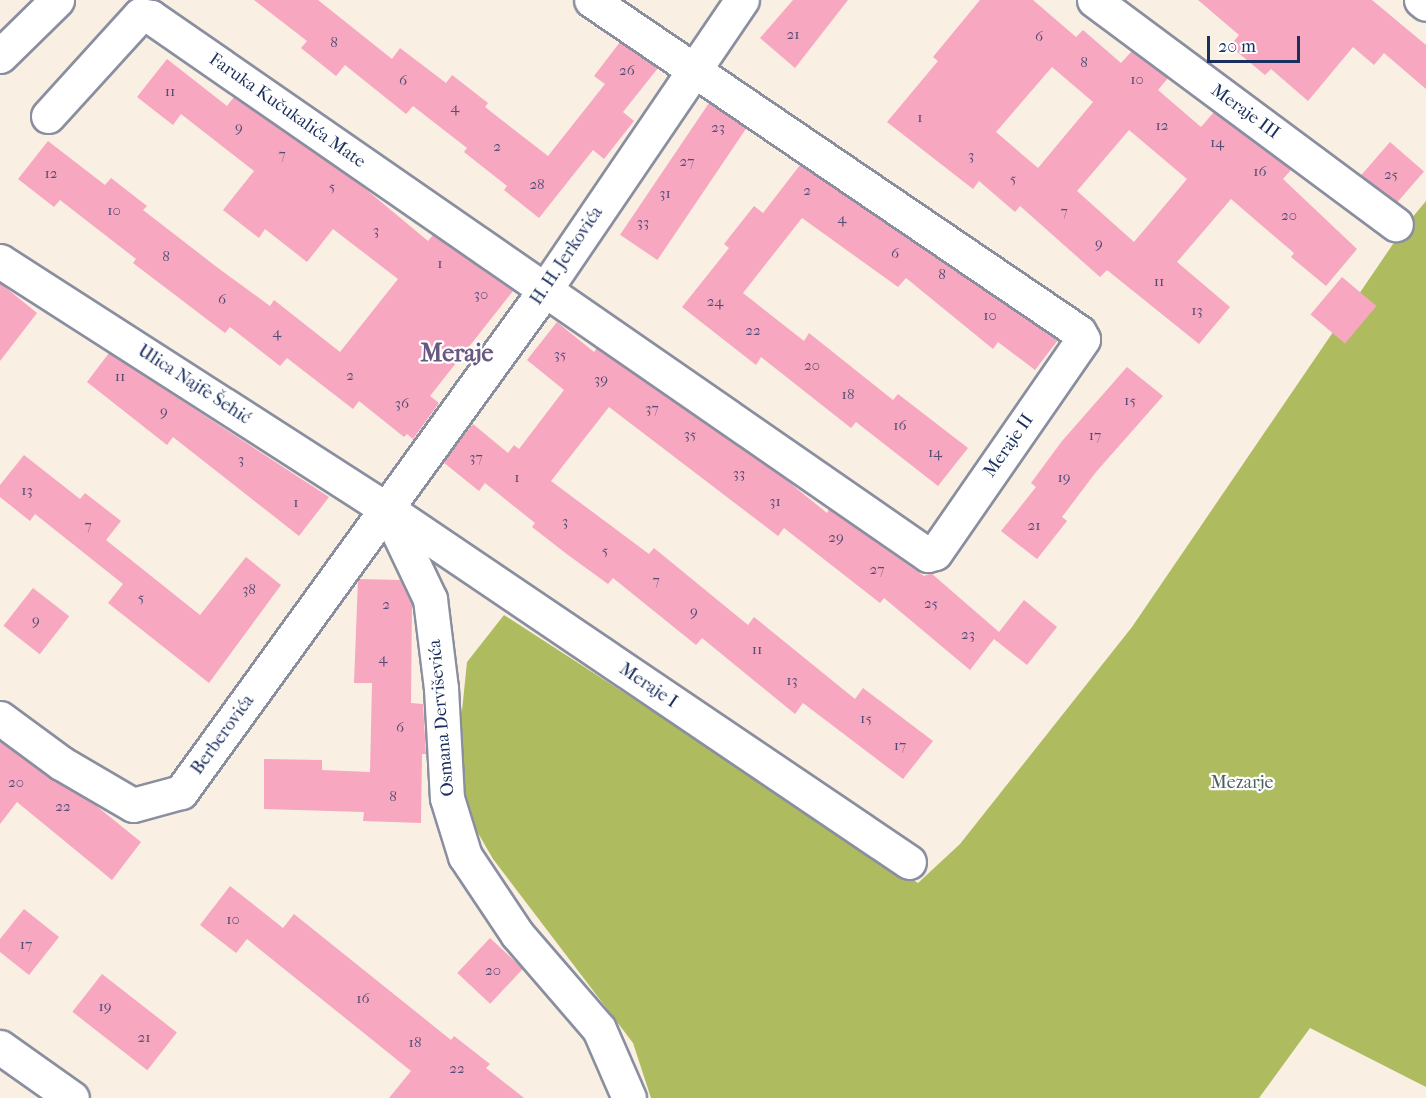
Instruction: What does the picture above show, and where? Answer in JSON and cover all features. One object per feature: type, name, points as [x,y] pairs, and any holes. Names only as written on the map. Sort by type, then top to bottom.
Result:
[{"type":"street","points":[[0,56],[57,0]]},
{"type":"street","points":[[591,0],[692,72]]},
{"type":"street","name":"H. H. Jerkovića","points":[[387,509],[544,291],[742,0]]},
{"type":"street","name":"Meraje III","points":[[1094,0],[1396,224]]},
{"type":"street","points":[[1420,0],[1426,4]]},
{"type":"street","name":"Faruka Kučukalića Mate","points":[[48,116],[140,15],[151,17],[544,291]]},
{"type":"street","name":"Meraje II","points":[[544,291],[928,555],[935,553],[1083,339],[1079,333],[692,72]]},
{"type":"street","name":"Ulica Najfe Šehić","points":[[0,261],[387,509]]},
{"type":"street","name":"Berberovića","points":[[0,718],[61,763],[133,805],[181,792],[387,509]]},
{"type":"street","name":"Meraje I","points":[[387,509],[909,862]]},
{"type":"street","name":"Osmana Derviševića","points":[[387,509],[430,598],[441,688],[447,798],[465,856],[517,934],[599,1029],[628,1098]]},
{"type":"street","points":[[0,1047],[72,1098]]},
{"type":"green space","name":"Mezarje","points":[[1426,201],[1426,1087],[1310,1028],[1259,1098],[651,1098],[633,1043],[493,859],[463,807],[458,750],[467,662],[504,615],[918,883],[960,844],[1132,627],[1406,225]]},
{"type":"building","points":[[254,0],[318,0],[392,59],[400,48],[446,83],[452,75],[488,103],[485,107],[548,156],[605,84],[594,76],[620,42],[658,68],[623,112],[634,121],[604,159],[593,150],[539,218],[504,190],[507,186],[464,152],[467,148],[413,106],[406,114],[345,65],[336,76],[301,48],[307,41]]},
{"type":"building","points":[[793,0],[848,0],[795,68],[760,38]]},
{"type":"building","points":[[980,0],[1033,0],[1076,37],[1083,30],[1121,63],[1132,51],[1168,78],[1158,90],[1201,127],[1214,112],[1291,170],[1283,179],[1357,249],[1326,286],[1291,257],[1294,253],[1231,199],[1177,262],[1230,307],[1199,344],[1107,270],[1100,277],[1020,206],[1015,212],[979,181],[973,189],[887,122],[938,61],[933,57]],"holes":[[[1052,67],[1093,102],[1038,168],[996,132]],[[1129,130],[1187,179],[1134,242],[1077,191]]]},
{"type":"building","points":[[1198,0],[1372,0],[1426,45],[1426,89],[1384,53],[1374,65],[1353,47],[1308,101],[1271,69],[1265,75],[1230,46],[1239,35]]},
{"type":"building","points":[[167,59],[227,106],[234,97],[362,186],[428,241],[433,235],[513,291],[430,396],[439,403],[413,439],[407,434],[404,437],[359,401],[353,409],[287,358],[280,366],[230,327],[225,333],[133,263],[136,259],[60,200],[54,207],[18,179],[48,141],[105,185],[111,178],[147,206],[143,210],[218,268],[270,306],[274,300],[340,352],[398,279],[333,229],[307,262],[265,229],[259,238],[223,210],[254,171],[181,114],[173,125],[137,97]]},
{"type":"building","points":[[709,103],[746,128],[657,260],[620,235]]},
{"type":"building","points":[[1390,142],[1424,172],[1395,205],[1361,175]]},
{"type":"building","points":[[800,165],[1058,340],[1035,370],[998,342],[993,349],[906,278],[898,287],[802,218],[743,293],[804,341],[809,333],[893,400],[898,394],[968,448],[938,486],[856,422],[851,428],[761,357],[756,365],[682,307],[729,248],[724,244],[754,206],[763,213]]},
{"type":"building","points":[[1342,277],[1376,306],[1345,343],[1311,315]]},
{"type":"building","points":[[0,283],[37,313],[0,361]]},
{"type":"building","points":[[557,322],[594,352],[597,348],[780,475],[827,513],[829,509],[924,576],[931,573],[999,632],[1024,600],[1057,627],[1027,665],[994,639],[970,670],[884,598],[880,603],[784,528],[778,536],[609,407],[551,481],[649,554],[654,548],[748,625],[754,617],[855,699],[863,688],[933,741],[903,779],[803,703],[795,714],[702,638],[696,645],[613,578],[608,584],[568,555],[532,527],[535,523],[485,483],[479,491],[443,462],[473,424],[508,453],[514,445],[519,449],[564,390],[527,360]]},
{"type":"building","points":[[109,353],[329,497],[299,536],[173,437],[167,445],[87,382]]},
{"type":"building","points":[[1127,367],[1163,396],[1096,472],[1062,517],[1067,521],[1037,559],[1001,531],[1036,487],[1031,483],[1062,441]]},
{"type":"building","points":[[24,455],[80,499],[85,493],[121,521],[106,540],[200,615],[246,557],[281,585],[209,683],[108,603],[123,584],[35,514],[30,521],[0,497],[0,485]]},
{"type":"building","points":[[358,579],[400,580],[412,604],[411,703],[423,704],[426,754],[422,754],[421,823],[363,821],[364,812],[264,809],[264,759],[322,760],[322,770],[370,772],[372,683],[354,683]]},
{"type":"building","points":[[33,588],[69,616],[40,654],[3,626]]},
{"type":"building","points":[[0,741],[94,804],[141,842],[112,880],[17,802],[0,824]]},
{"type":"building","points":[[230,886],[283,928],[294,914],[451,1040],[454,1036],[490,1064],[486,1068],[524,1098],[389,1098],[411,1071],[247,939],[236,953],[200,925]]},
{"type":"building","points":[[24,909],[59,937],[29,975],[0,952],[0,939]]},
{"type":"building","points":[[490,938],[523,969],[490,1004],[457,973]]},
{"type":"building","points":[[102,974],[177,1032],[147,1070],[72,1012]]},
{"type":"district","name":"Meraje","points":[[457,354]]}]
